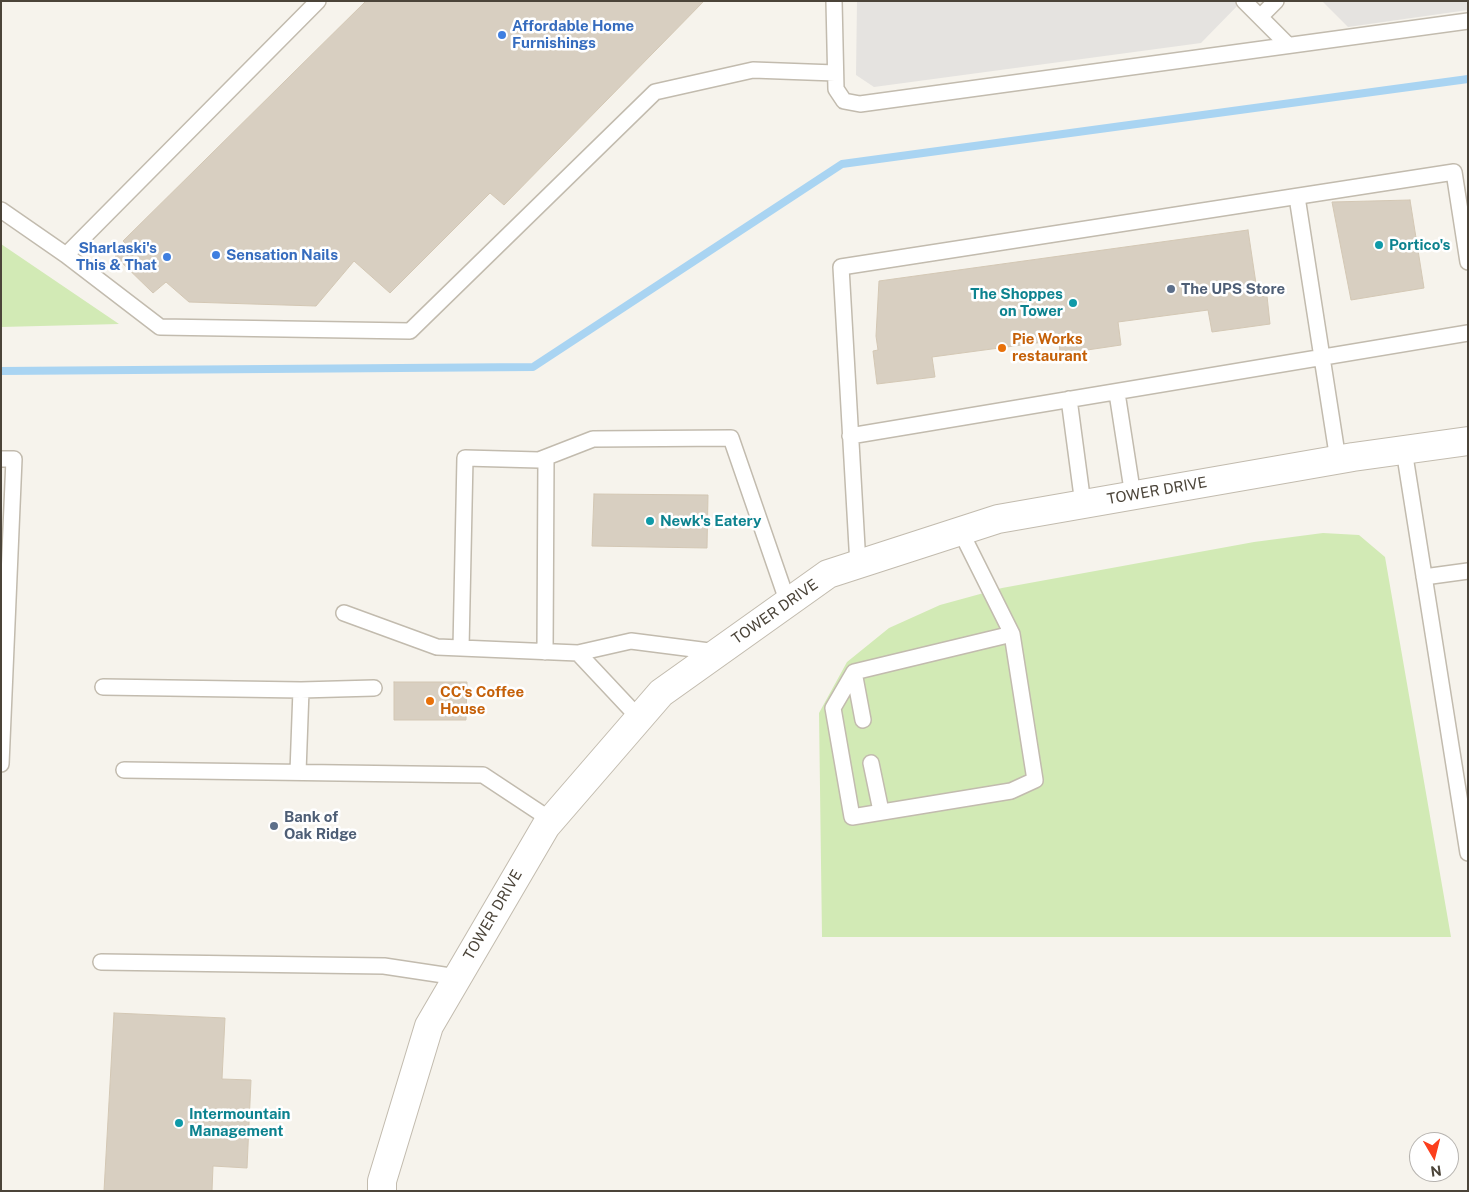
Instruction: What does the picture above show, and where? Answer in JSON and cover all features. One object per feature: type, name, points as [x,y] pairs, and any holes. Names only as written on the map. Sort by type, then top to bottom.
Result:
[{"type":"street","name":"TOWER DRIVE","points":[[382,1191],[382,1181],[429,1026],[546,826],[661,693],[828,574],[998,519],[1338,460],[1468,441]]},
{"type":"lane","points":[[66,256],[318,1]]},
{"type":"lane","points":[[834,1],[836,89],[844,101],[860,104],[1468,21]]},
{"type":"lane","points":[[1244,1],[1288,45]]},
{"type":"lane","points":[[1260,17],[1276,1]]},
{"type":"lane","points":[[1,210],[160,327],[410,331],[655,92],[753,70],[836,73]]},
{"type":"lane","points":[[858,565],[841,268],[1454,172],[1468,262]]},
{"type":"lane","points":[[1297,197],[1338,460]]},
{"type":"lane","points":[[850,436],[1468,333]]},
{"type":"lane","points":[[1117,393],[1133,496]]},
{"type":"lane","points":[[1069,399],[1083,504]]},
{"type":"lane","points":[[461,648],[465,458],[539,460],[593,439],[731,438],[788,602]]},
{"type":"lane","points":[[1404,450],[1468,853]]},
{"type":"lane","points":[[545,652],[546,458]]},
{"type":"lane","points":[[1,459],[14,459],[1,764]]},
{"type":"lane","points":[[961,532],[1012,634],[1035,780],[1011,791],[852,817],[833,708],[854,672],[1012,634]]},
{"type":"lane","points":[[1424,577],[1468,571]]},
{"type":"lane","points":[[344,614],[437,647],[578,653],[631,641],[719,652]]},
{"type":"lane","points":[[578,653],[639,718]]},
{"type":"lane","points":[[854,672],[863,720]]},
{"type":"lane","points":[[102,687],[301,690],[374,688]]},
{"type":"lane","points":[[298,772],[301,690]]},
{"type":"lane","points":[[871,763],[881,811]]},
{"type":"lane","points":[[124,770],[483,775],[551,820]]},
{"type":"lane","points":[[101,962],[384,966],[457,977]]},
{"type":"green space","points":[[1,244],[119,324],[1,327]]},
{"type":"green space","points":[[1323,533],[1359,535],[1385,557],[1451,937],[822,937],[819,713],[847,662],[889,628],[940,605],[1002,588],[1254,542]]},
{"type":"shaded area","points":[[857,1],[1242,1],[1201,43],[874,87],[856,75]]},
{"type":"shaded area","points":[[1322,1],[1468,1],[1468,10],[1348,27]]},
{"type":"building","points":[[366,1],[704,1],[504,205],[490,193],[390,293],[354,261],[316,306],[189,302],[166,282],[153,293],[115,256],[126,244],[123,241]]},
{"type":"building","name":"Portico's","points":[[1410,200],[1424,288],[1351,300],[1332,202]]},
{"type":"building","name":"The Shoppes on Tower","points":[[1248,230],[1258,297],[1267,296],[1270,324],[1212,332],[1208,310],[1118,322],[1121,345],[1060,354],[1059,340],[932,357],[935,377],[877,384],[873,351],[878,350],[876,336],[879,281]]},
{"type":"building","name":"Newk's Eatery","points":[[594,494],[708,495],[707,548],[592,546]]},
{"type":"building","name":"CC's Coffee House","points":[[394,682],[467,682],[466,720],[394,720]]},
{"type":"building","name":"Intermountain Management","points":[[114,1013],[225,1018],[222,1079],[251,1080],[247,1168],[213,1166],[212,1191],[104,1191]]},
{"type":"waterway","points":[[1,371],[533,367],[842,164],[1468,79]]},
{"type":"place","name":"Affordable Home Furnishings","points":[[502,35]]},
{"type":"place","name":"Portico's","points":[[1379,245]]},
{"type":"place","name":"Sensation Nails","points":[[216,255]]},
{"type":"place","name":"Sharlaski's This & That","points":[[167,257]]},
{"type":"place","name":"The UPS Store","points":[[1171,289]]},
{"type":"place","name":"The Shoppes on Tower","points":[[1073,303]]},
{"type":"place","name":"Pie Works restaurant","points":[[1002,348]]},
{"type":"place","name":"Newk's Eatery","points":[[650,521]]},
{"type":"place","name":"CC's Coffee House","points":[[430,701]]},
{"type":"place","name":"Bank of Oak Ridge","points":[[274,826]]},
{"type":"place","name":"Intermountain Management","points":[[179,1123]]}]
